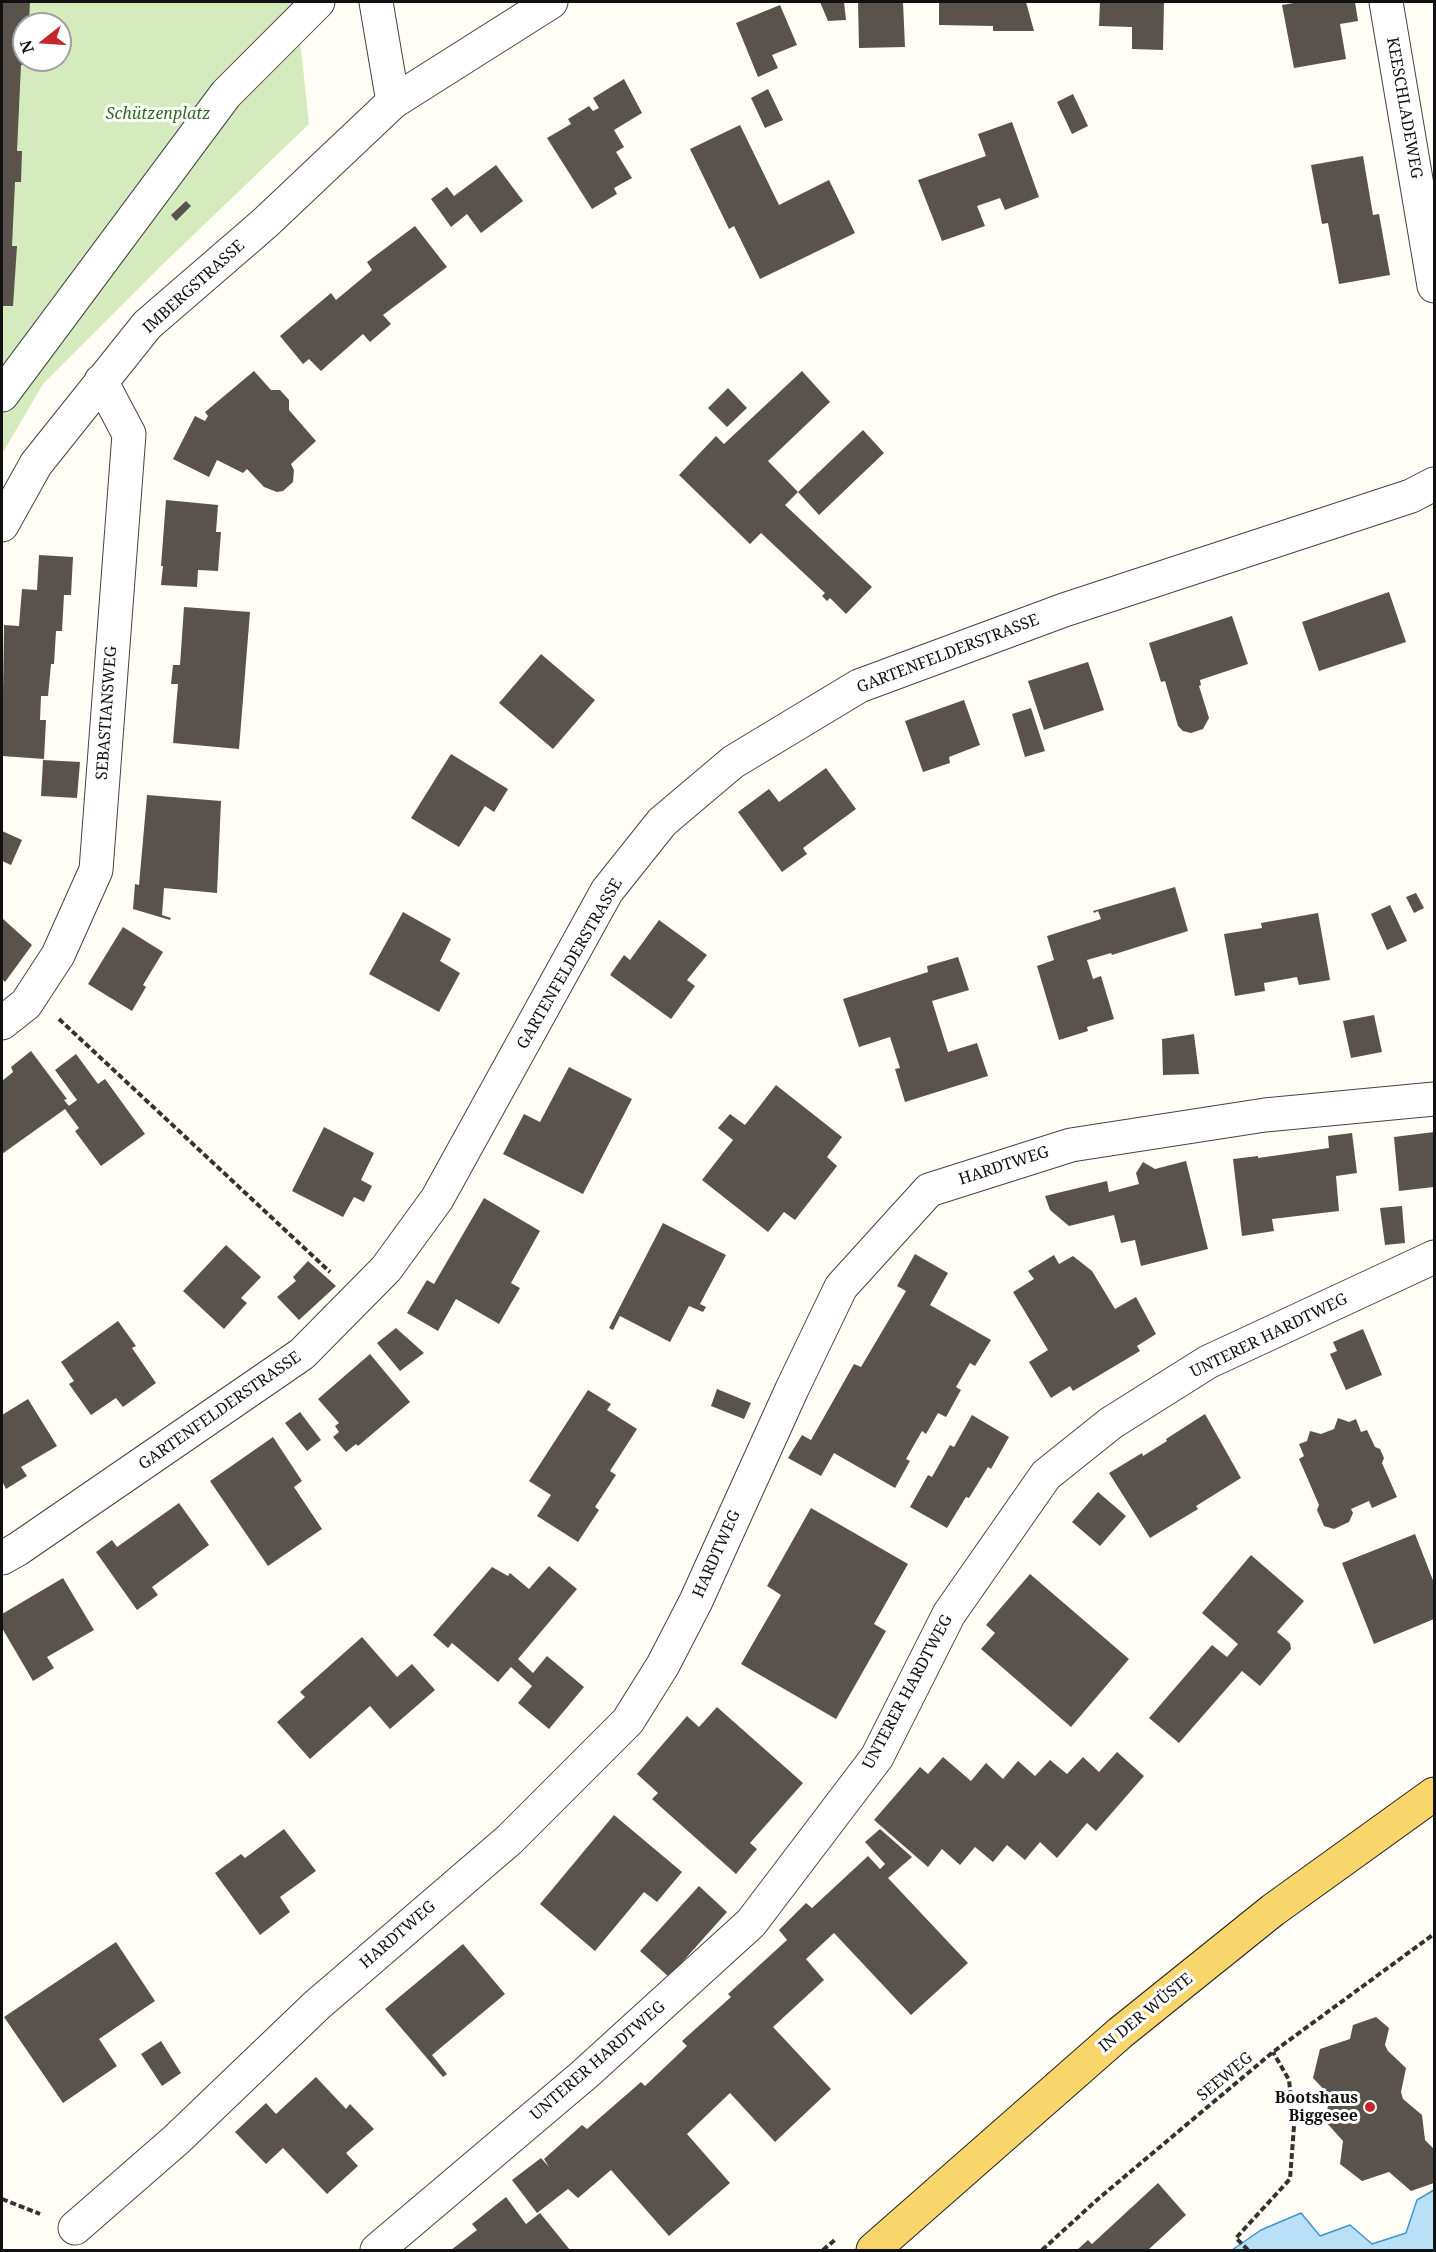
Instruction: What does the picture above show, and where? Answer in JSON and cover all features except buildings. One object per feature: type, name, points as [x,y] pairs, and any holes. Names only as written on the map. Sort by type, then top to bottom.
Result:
[{"type":"main road","name":"IN DER WÜSTE","points":[[873,2250],[1120,2033],[1273,1910],[1434,1794]]},
{"type":"street","points":[[2,395],[226,94],[318,2]]},
{"type":"street","points":[[376,2],[393,102]]},
{"type":"street","name":"IMBERGSTRASSE","points":[[2,525],[36,464],[147,325],[265,223],[393,102],[551,2]]},
{"type":"street","name":"KEESCHLADEWEG","points":[[1386,2],[1434,286]]},
{"type":"street","name":"SEBASTIANSWEG","points":[[2,1023],[26,1005],[58,955],[96,870],[129,434],[101,381]]},
{"type":"street","name":"GARTENFELDERSTRASSE","points":[[2,1558],[18,1550],[302,1354],[386,1269],[437,1199],[608,891],[662,822],[733,762],[859,686],[1064,610],[1411,496],[1434,484]]},
{"type":"street","name":"HARDTWEG","points":[[75,2228],[176,2140],[317,2005],[509,1840],[628,1721],[663,1665],[696,1601],[841,1287],[929,1190],[1071,1145],[1265,1115],[1434,1099]]},
{"type":"street","name":"UNTERER HARDTWEG","points":[[377,2250],[585,2074],[752,1923],[877,1757],[949,1614],[1047,1475],[1111,1424],[1208,1362],[1434,1257]]},
{"type":"path","points":[[32,994],[357,1298]]},
{"type":"path","name":"SEEWEG","points":[[1042,2250],[1098,2199],[1273,2052],[1434,1934]]},
{"type":"path","points":[[1248,2250],[1236,2238],[1290,2179],[1294,2126],[1289,2080],[1273,2052]]},
{"type":"green space","name":"Schützenplatz","points":[[2,2],[296,2],[309,124],[162,265],[43,384],[2,454]]},
{"type":"water","points":[[1434,2190],[1434,2250],[1232,2250],[1261,2230],[1301,2213],[1320,2236],[1350,2225],[1372,2244],[1406,2233],[1417,2200]]},
{"type":"place","name":"Bootshaus Biggesee","points":[[1370,2107]]}]
